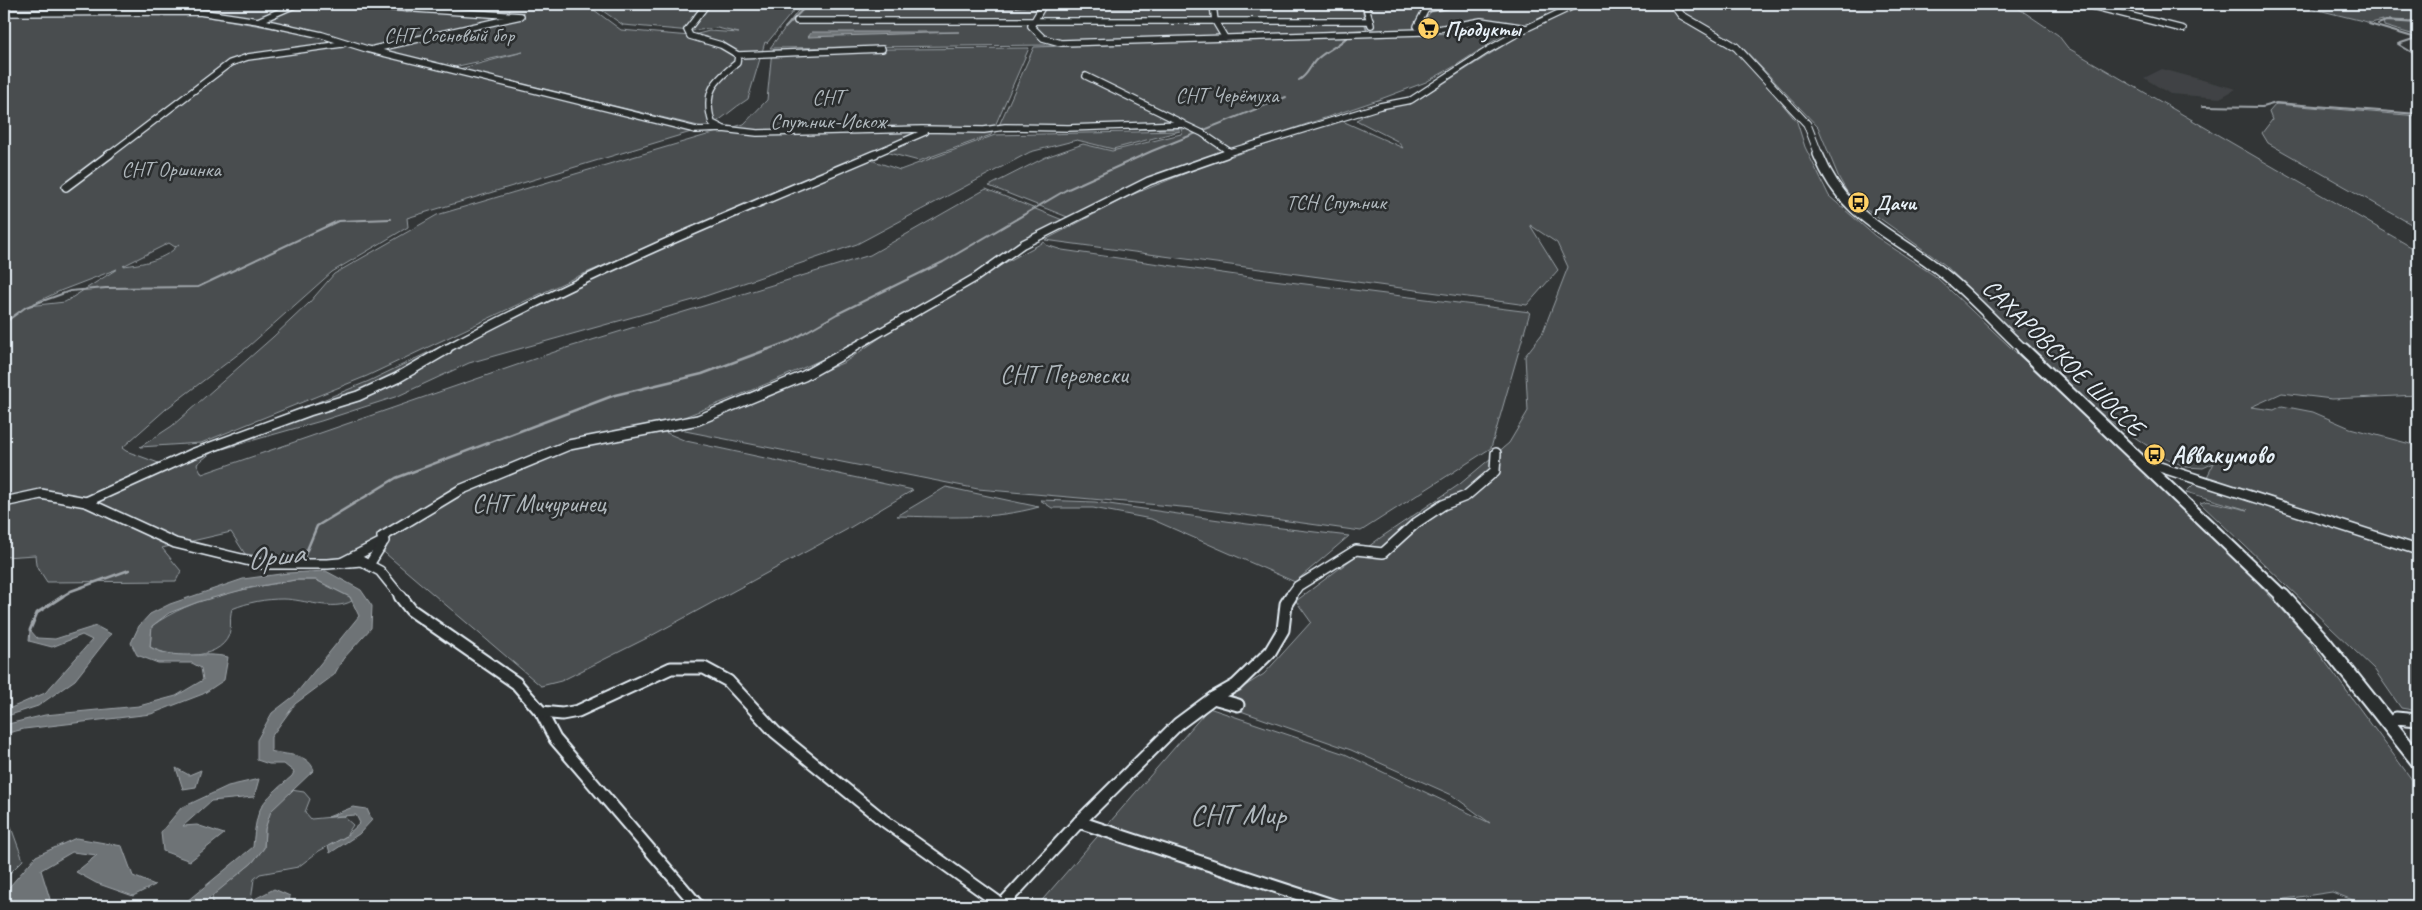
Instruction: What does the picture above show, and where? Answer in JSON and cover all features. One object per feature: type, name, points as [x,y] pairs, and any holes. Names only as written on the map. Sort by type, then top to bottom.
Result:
[{"type":"main road","name":"САХАРОВСКОЕ ШОССЕ","points":[[1673,4],[1681,15],[1736,46],[1807,124],[1829,178],[1839,194],[1853,209],[1943,273],[2307,622],[2391,724],[2418,761]]},
{"type":"street","points":[[258,21],[296,4]]},
{"type":"street","points":[[341,4],[521,16],[367,49]]},
{"type":"street","points":[[707,4],[687,30],[690,36],[732,49],[738,55],[882,49]]},
{"type":"street","points":[[1044,4],[1033,21],[1033,29],[1043,38],[1061,43],[1372,32],[1422,32],[1448,28],[1462,22],[1481,20],[1527,28]]},
{"type":"street","points":[[1098,4],[1214,4],[1215,21],[1225,38]]},
{"type":"street","points":[[1365,4],[1372,32]]},
{"type":"street","points":[[1422,4],[1426,9]]},
{"type":"street","points":[[1426,9],[1454,4]]},
{"type":"street","points":[[369,565],[384,541],[382,536],[460,490],[569,445],[698,420],[804,376],[975,278],[1023,244],[1148,181],[1230,152],[1361,111],[1412,100],[1527,28],[1552,18],[1578,4]]},
{"type":"street","points":[[2084,4],[2184,29]]},
{"type":"street","points":[[1422,32],[1417,26],[1426,9]]},
{"type":"street","points":[[4,14],[200,12],[258,21],[696,130],[723,129],[757,133],[937,129],[984,130],[1006,127],[1068,128],[1183,124]]},
{"type":"street","points":[[796,21],[1370,21]]},
{"type":"street","points":[[66,187],[230,63],[248,57],[348,43]]},
{"type":"street","points":[[723,129],[712,123],[708,112],[708,93],[718,78],[737,63],[738,55]]},
{"type":"street","points":[[1086,76],[1202,133],[1230,152]]},
{"type":"street","points":[[86,502],[186,456],[309,411],[358,396],[397,378],[524,307],[625,260],[920,133],[937,129]]},
{"type":"street","points":[[542,712],[562,714],[578,711],[671,668],[704,668],[728,681],[775,732],[883,820],[1001,906],[1079,822],[1178,724],[1213,698],[1236,686],[1270,652],[1283,630],[1286,604],[1298,586],[1356,550],[1383,553],[1416,523],[1442,505],[1466,496],[1495,472],[1496,453]]},
{"type":"street","points":[[2141,462],[2418,550]]},
{"type":"street","points":[[4,502],[41,494],[86,502],[175,543],[218,552],[227,556],[262,564],[361,561],[380,571],[411,610],[516,683],[542,712],[555,739],[698,906]]},
{"type":"street","points":[[343,562],[384,541]]},
{"type":"street","points":[[1213,698],[1238,705]]},
{"type":"street","points":[[2391,724],[2396,718],[2418,720]]},
{"type":"street","points":[[1079,822],[1335,906]]},
{"type":"shaded area","points":[[852,4],[1025,6],[1012,8],[841,8]]},
{"type":"shaded area","points":[[812,32],[959,32],[808,37]]},
{"type":"shaded area","points":[[2162,69],[2236,89],[2220,98],[2170,94],[2144,78]]},
{"type":"shaded area","points":[[326,571],[361,590],[372,606],[371,628],[343,659],[334,675],[295,704],[271,737],[271,751],[301,757],[311,764],[314,770],[271,811],[265,829],[264,848],[252,863],[200,906],[181,906],[253,847],[256,822],[262,806],[292,776],[294,772],[284,764],[269,764],[257,760],[257,740],[272,713],[294,696],[359,616],[350,597],[316,580],[295,580],[249,588],[198,602],[169,613],[152,626],[150,647],[169,654],[228,657],[224,680],[203,694],[151,714],[24,729],[4,734],[4,725],[45,715],[139,706],[176,696],[203,680],[201,668],[192,663],[158,663],[137,655],[131,643],[139,626],[150,614],[170,604],[243,579],[288,573]]},
{"type":"shaded area","points":[[96,626],[111,634],[75,680],[38,706],[4,717],[4,711],[45,693],[92,640],[82,635],[52,647],[29,641],[30,630],[37,638],[55,639]]},
{"type":"shaded area","points":[[176,768],[189,775],[201,770],[196,787],[183,789]]},
{"type":"shaded area","points":[[259,779],[254,797],[211,801],[183,826],[197,825],[224,834],[190,861],[163,851],[161,832],[181,808],[228,786]]},
{"type":"shaded area","points":[[353,807],[367,809],[372,820],[359,834],[330,853],[328,846],[345,837],[360,823],[356,815],[328,817]]},
{"type":"shaded area","points":[[76,838],[122,846],[133,876],[155,885],[133,896],[96,883],[76,872],[97,855],[72,852],[41,870],[50,899],[42,906],[9,906],[4,899],[4,893],[36,856]]},
{"type":"shaded area","points":[[274,889],[290,896],[289,906],[241,906]]},
{"type":"green space","points":[[4,4],[586,4],[621,30],[690,36],[709,31],[739,33],[717,28],[691,31],[623,25],[593,4],[799,4],[767,43],[765,42],[748,99],[707,128],[459,69],[523,52],[449,68],[339,41],[304,51],[349,46],[691,132],[407,218],[408,227],[332,272],[249,346],[166,409],[122,448],[164,465],[369,381],[614,263],[871,160],[900,170],[995,135],[1180,131],[1113,149],[1077,140],[1030,152],[857,244],[697,299],[469,363],[398,396],[321,421],[212,452],[197,464],[202,474],[566,348],[870,255],[986,189],[1065,221],[937,299],[858,342],[758,388],[655,428],[686,441],[913,490],[846,530],[649,637],[561,681],[541,686],[379,548],[328,565],[245,554],[231,532],[162,548],[181,571],[176,581],[47,582],[36,565],[35,555],[4,557],[4,15],[192,14],[284,30],[200,13],[4,12]],"holes":[[[169,243],[175,247],[179,244],[174,249],[161,257],[123,266]],[[117,269],[65,302],[28,306],[60,291]]]},
{"type":"green space","points":[[803,4],[1665,4],[1682,19],[1735,50],[1775,95],[1797,122],[1805,147],[1829,196],[1875,236],[1935,276],[2249,573],[2307,637],[2418,788],[2418,906],[2368,906],[2332,892],[2238,906],[1037,906],[1209,708],[1345,754],[1490,823],[1452,795],[1351,750],[1218,703],[1264,674],[1311,622],[1296,601],[1380,538],[1460,484],[1509,443],[1528,411],[1525,356],[1542,334],[1568,267],[1557,243],[1530,225],[1558,270],[1527,305],[1045,240],[1129,196],[1211,163],[1340,120],[1403,148],[1397,141],[1356,120],[1362,117],[1356,113],[1391,105],[1411,104],[1520,35],[1487,31],[1425,29],[1424,21],[1432,10],[1427,11],[1419,26],[1419,32],[1049,45],[770,48]]},
{"type":"green space","points":[[1679,4],[2012,4],[2058,35],[2068,48],[2418,251],[2418,395],[2332,399],[2282,393],[2251,407],[2274,410],[2282,406],[2313,412],[2350,428],[2418,446],[2418,546],[2206,479],[2214,463],[2203,468],[2186,467],[2166,458],[2095,411],[1945,265],[1850,197],[1839,178],[1818,127],[1742,47],[1692,19],[1678,7]]},
{"type":"green space","points":[[2294,4],[2418,4],[2418,21],[2388,20],[2418,22],[2418,36],[2384,26],[2383,20],[2371,23]]},
{"type":"green space","name":"СНТ Черёмуха","points":[[1491,32],[1503,35],[1426,82],[1153,176],[1070,218],[989,186],[1046,157],[1083,144],[1112,151],[1181,134],[1183,129],[997,130],[1034,47]]},
{"type":"green space","name":"СНТ Спутник-Искож","points":[[1029,48],[991,135],[919,161],[885,152],[780,191],[574,278],[367,376],[201,443],[140,447],[172,426],[273,337],[309,303],[334,274],[437,215],[744,124],[767,100],[772,50]]},
{"type":"green space","points":[[2276,104],[2418,116],[2418,228],[2268,143],[2262,133],[2272,120],[2269,112]]},
{"type":"green space","name":"СНТ Перелески","points":[[1044,242],[1046,245],[1062,250],[1257,278],[1530,312],[1491,448],[1361,531],[1193,508],[978,489],[680,430],[845,362],[930,303]]},
{"type":"green space","points":[[2195,483],[2418,555],[2418,711],[2401,708],[2374,669],[2200,503],[2207,501],[2248,510],[2186,492]]},
{"type":"green space","points":[[946,487],[1039,507],[986,516],[897,516]]},
{"type":"green space","points":[[1040,500],[1095,502],[1247,524],[1349,536],[1295,582],[1151,519],[1093,508],[1052,508]]},
{"type":"green space","points":[[295,580],[316,580],[350,597],[352,601],[344,604],[327,605],[283,599],[263,600],[232,609],[229,635],[223,644],[215,650],[204,654],[181,655],[169,654],[150,647],[152,626],[185,607],[221,595]]},
{"type":"green space","points":[[291,790],[304,792],[310,799],[305,812],[311,819],[343,816],[353,825],[345,837],[319,851],[298,867],[260,874],[254,879],[251,901],[241,906],[213,906],[212,895],[252,863],[264,848],[265,829],[270,811]]},
{"type":"green space","points":[[4,808],[23,860],[4,879]]},
{"type":"waterway","points":[[785,28],[808,4]]},
{"type":"waterway","points":[[1362,5],[1365,19]]},
{"type":"waterway","points":[[2378,24],[2386,21],[2418,23]]},
{"type":"waterway","points":[[1328,32],[1367,30],[1365,23]]},
{"type":"waterway","points":[[2369,24],[2416,38],[2398,44],[2418,56]]},
{"type":"waterway","points":[[1299,80],[1319,58],[1348,36]]},
{"type":"waterway","points":[[766,350],[790,341],[837,314],[943,262],[1066,190],[1152,151],[1286,97]]},
{"type":"waterway","points":[[2203,106],[2262,107],[2276,103],[2418,114]]},
{"type":"waterway","points":[[4,323],[26,307],[70,291],[106,288],[198,287],[338,221],[391,219]]},
{"type":"waterway","name":"Орша","points":[[302,562],[317,526],[396,478],[615,395],[702,374],[769,349]]},
{"type":"waterway","points":[[61,597],[71,591],[129,570]]},
{"type":"waterway","points":[[30,630],[37,613],[63,596]]},
{"type":"place","name":"Продукты","points":[[1429,29]]},
{"type":"place","name":"Дачи","points":[[1858,203]]},
{"type":"place","name":"Аввакумово","points":[[2155,454]]},
{"type":"park label","name":"СНТ Сосновый бор","points":[[449,35]]},
{"type":"park label","name":"СНТ Оршинка","points":[[171,169]]},
{"type":"park label","name":"ТСН Спутник","points":[[1336,202]]},
{"type":"park label","name":"СНТ Мичуринец","points":[[539,503]]},
{"type":"park label","name":"СНТ Мир","points":[[1238,814]]}]
